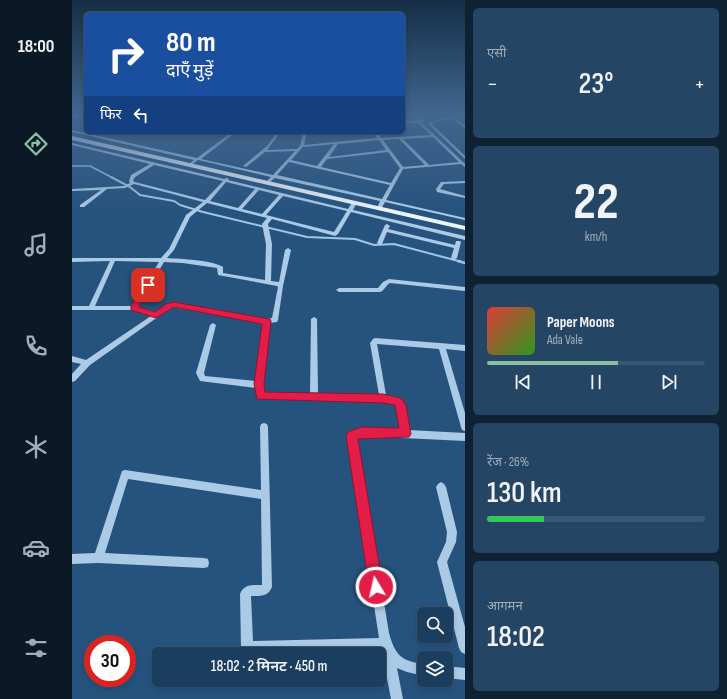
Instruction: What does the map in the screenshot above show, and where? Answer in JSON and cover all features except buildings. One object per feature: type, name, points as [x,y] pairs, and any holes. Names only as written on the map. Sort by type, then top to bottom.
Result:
[{"type":"main road","points":[[108,146],[465,228]]},
{"type":"street","points":[[79,146],[463,237],[457,247],[454,258]]},
{"type":"street","points":[[139,146],[465,219]]},
{"type":"street","points":[[191,164],[216,146]]},
{"type":"street","points":[[134,308],[162,261],[171,250],[188,216],[208,201],[231,174],[245,166],[265,151],[269,146]]},
{"type":"street","points":[[265,151],[318,146]]},
{"type":"street","points":[[318,168],[335,146]]},
{"type":"street","points":[[385,146],[402,168]]},
{"type":"street","points":[[408,146],[427,165]]},
{"type":"street","points":[[444,146],[462,163]]},
{"type":"street","points":[[453,146],[464,156],[462,163]]},
{"type":"street","points":[[268,182],[300,148]]},
{"type":"street","points":[[265,151],[318,168],[392,184]]},
{"type":"street","points":[[327,158],[389,151]]},
{"type":"street","points":[[402,168],[462,163]]},
{"type":"street","points":[[129,185],[134,176],[154,164]]},
{"type":"street","points":[[245,166],[258,169],[251,178]]},
{"type":"street","points":[[379,208],[402,168]]},
{"type":"street","points":[[465,182],[443,183],[438,189],[439,191],[465,197]]},
{"type":"street","points":[[72,190],[129,185],[208,201],[335,234],[354,202]]},
{"type":"street","points":[[82,206],[106,188]]},
{"type":"street","points":[[240,209],[258,189]]},
{"type":"street","points":[[264,215],[282,194]]},
{"type":"street","points":[[268,283],[269,244],[265,226],[271,217]]},
{"type":"street","points":[[380,242],[390,220]]},
{"type":"street","points":[[386,230],[457,247]]},
{"type":"street","points":[[72,379],[87,363],[174,304],[267,321],[275,320],[288,250]]},
{"type":"street","points":[[72,260],[162,261],[207,264],[220,268],[220,274],[281,285]]},
{"type":"street","points":[[91,308],[113,260]]},
{"type":"street","points":[[339,290],[380,290],[385,283],[389,281],[465,289]]},
{"type":"street","points":[[72,308],[134,308],[156,315]]},
{"type":"street","points":[[314,320],[314,397]]},
{"type":"street","points":[[267,321],[259,384],[260,396],[394,399],[401,405],[405,434]]},
{"type":"street","points":[[213,325],[200,377],[203,379],[259,384]]},
{"type":"street","points":[[383,398],[373,343],[375,341],[465,348]]},
{"type":"street","points":[[442,346],[465,427]]},
{"type":"street","points":[[72,359],[87,363]]},
{"type":"street","points":[[264,426],[267,587],[264,590],[246,592],[247,647],[387,648]]},
{"type":"street","points":[[397,699],[387,648],[352,436],[361,432],[465,437]]},
{"type":"street","points":[[98,558],[125,474],[266,495]]},
{"type":"street","points":[[441,486],[452,532],[451,542],[442,562],[465,648]]},
{"type":"street","points":[[72,559],[98,558],[204,563]]},
{"type":"street","points":[[387,648],[398,662],[417,669]]},
{"type":"street","points":[[453,673],[465,674]]},
{"type":"waterway","points":[[72,166],[90,166],[113,178]]},
{"type":"waterway","points":[[111,177],[130,187],[140,195],[174,201],[180,205],[203,212],[307,237],[355,239],[374,245],[394,244],[462,262]]},
{"type":"waterway","points":[[458,261],[465,263]]},
{"type":"route","points":[[148,285],[134,308],[156,315],[174,304],[267,321],[259,384],[260,396],[383,398],[398,401],[401,405],[405,434],[361,432],[355,433],[352,436],[376,587]]}]
